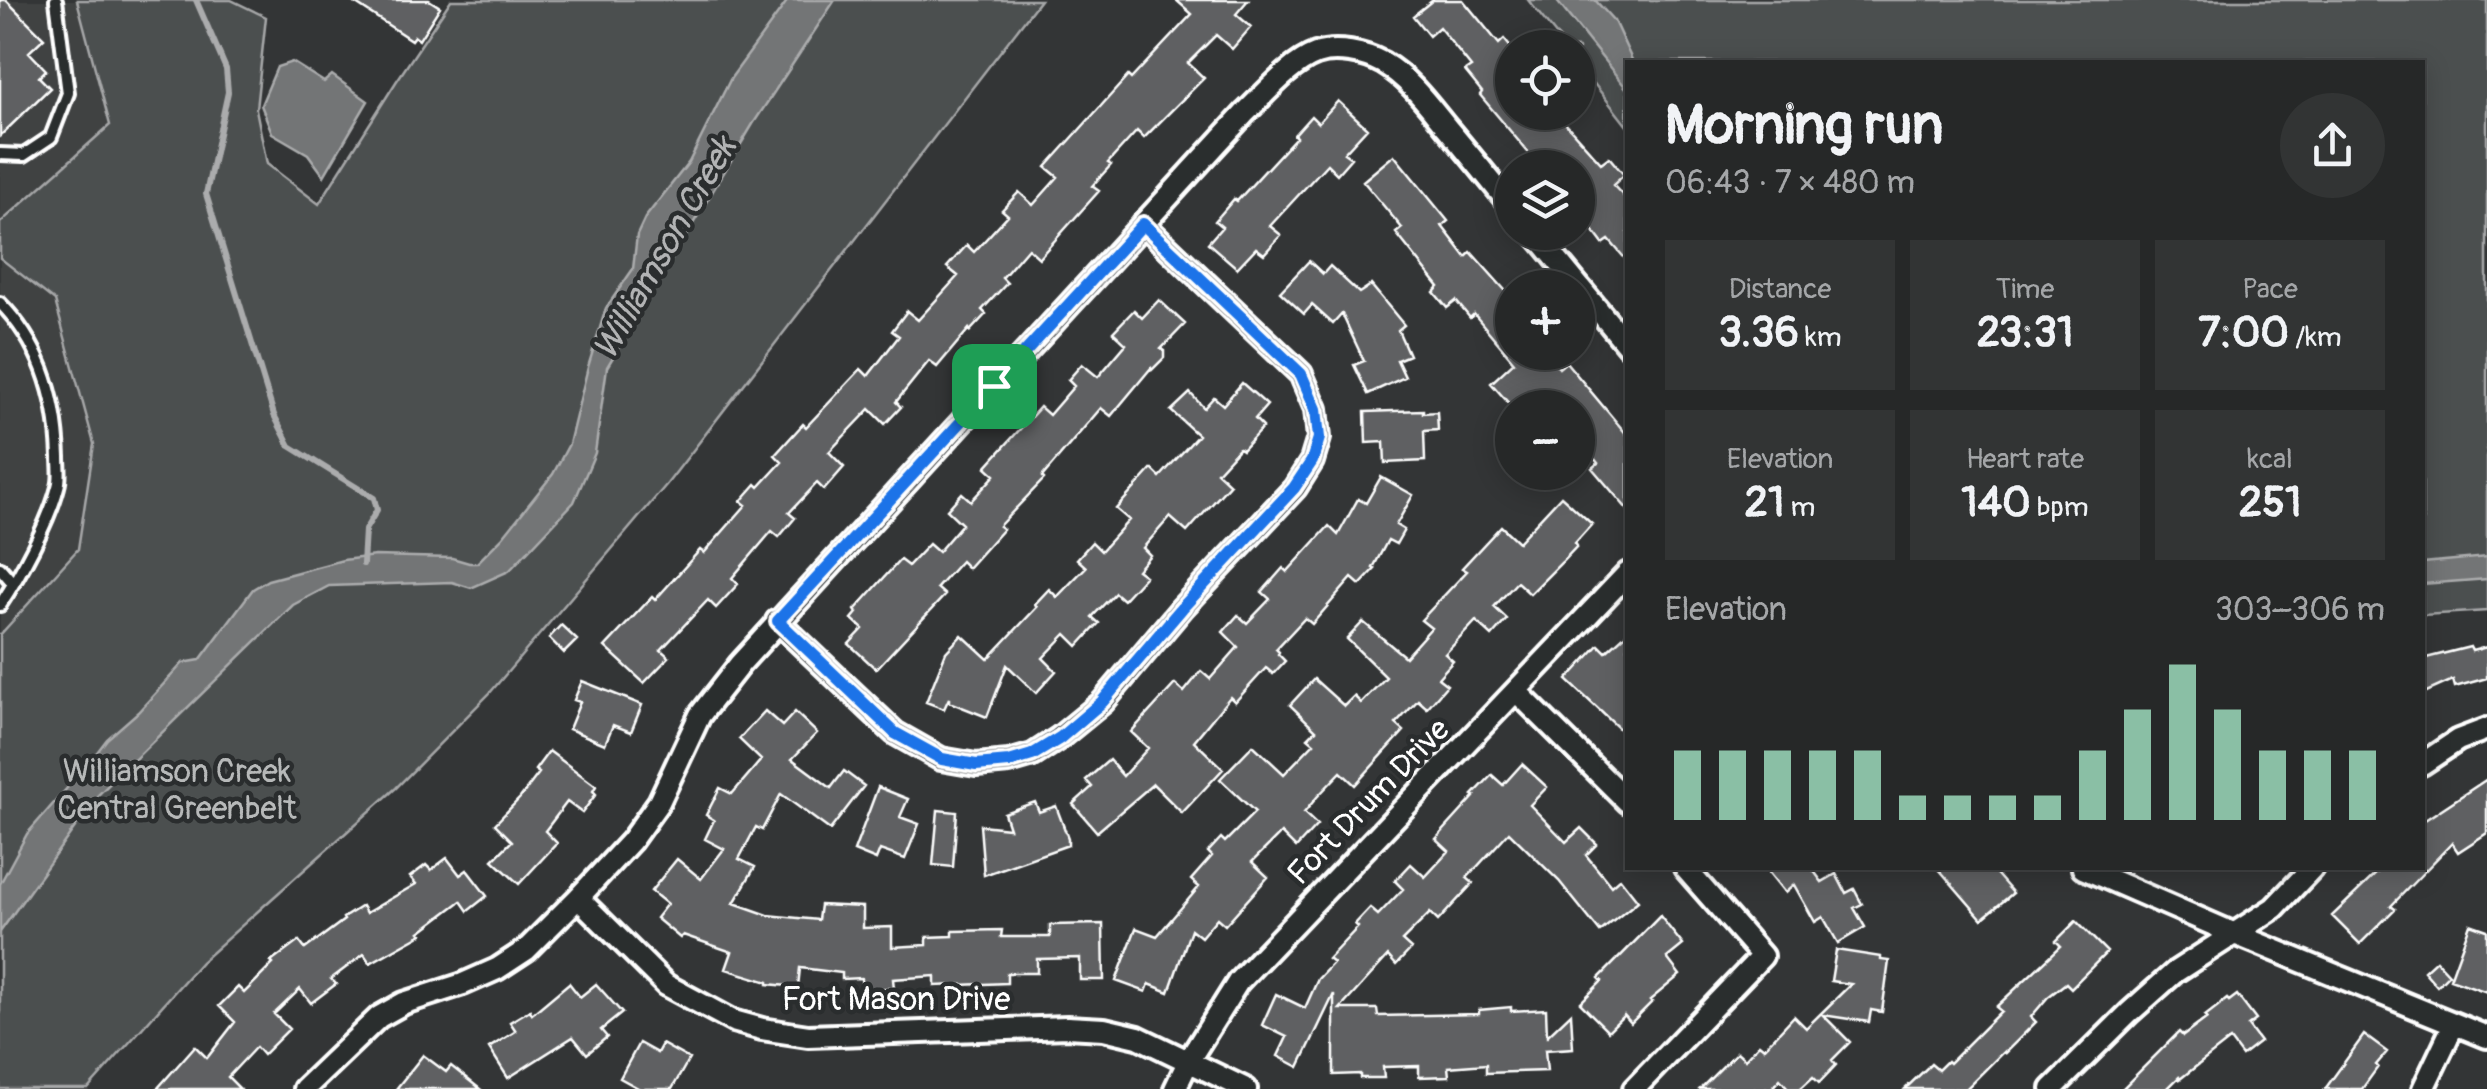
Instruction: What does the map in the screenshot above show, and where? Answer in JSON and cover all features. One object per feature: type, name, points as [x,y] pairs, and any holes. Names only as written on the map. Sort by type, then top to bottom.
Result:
[{"type":"street","points":[[308,1088],[378,1016],[497,970],[526,950],[578,898],[631,842],[659,802],[700,716],[720,688],[1245,113],[1297,64],[1317,53],[1334,51],[1382,63],[1422,97],[1495,185]]},
{"type":"street","points":[[778,621],[895,733],[942,759],[976,765],[1032,755],[1060,738],[1102,702],[1182,608],[1294,488],[1312,461],[1319,438],[1316,409],[1301,374],[1143,224]]},
{"type":"street","points":[[1549,250],[1625,342]]},
{"type":"street","name":"Fort Drum Drive","points":[[1176,1089],[1188,1060],[1238,982],[1625,576]]},
{"type":"street","points":[[1516,691],[1625,799]]},
{"type":"street","points":[[2425,762],[2458,740],[2487,728]]},
{"type":"street","points":[[1634,1089],[1762,956],[1687,870]]},
{"type":"street","points":[[2088,870],[2487,1037]]},
{"type":"street","points":[[2052,1089],[2176,972],[2274,908],[2310,870]]},
{"type":"street","name":"Fort Mason Drive","points":[[578,898],[666,985],[734,1021],[808,1036],[1104,1029],[1138,1037],[1246,1089]]},
{"type":"street","points":[[2423,1089],[2454,1024]]},
{"type":"lane","points":[[0,154],[24,155],[52,137],[68,93],[56,0]]},
{"type":"lane","points":[[0,303],[31,342],[47,376],[60,484],[0,604]]},
{"type":"lane","points":[[0,568],[13,582]]},
{"type":"shaded area","points":[[0,0],[77,0],[110,125],[0,223]]},
{"type":"shaded area","points":[[0,258],[55,300],[94,443],[78,549],[0,635]]},
{"type":"green space","name":"Williamson Creek Central Greenbelt","points":[[77,0],[231,0],[266,17],[256,109],[267,164],[319,204],[451,0],[1040,0],[667,484],[489,694],[396,788],[201,962],[88,1089],[0,1089],[0,635],[78,549],[94,444],[55,301],[0,258],[0,223],[110,125]]},
{"type":"green space","points":[[1528,0],[2487,0],[2487,611],[2425,615],[2425,60],[1625,60],[1625,123],[1595,85],[1595,30],[1552,30]]},
{"type":"water","name":"Williamson Creek","points":[[788,0],[835,0],[753,124],[607,367],[595,453],[574,502],[509,571],[471,588],[452,582],[329,586],[293,605],[98,795],[0,932],[0,884],[27,834],[107,739],[183,663],[200,660],[253,589],[268,580],[343,560],[375,556],[452,558],[477,563],[502,538],[553,474],[569,444],[606,308],[633,269],[637,235],[645,218],[689,162],[731,78]]},
{"type":"water","points":[[1556,0],[1595,0],[1614,21],[1632,60],[1625,60],[1625,86],[1595,49],[1595,30],[1580,30]]},
{"type":"water","points":[[292,62],[324,82],[332,75],[368,101],[324,176],[308,154],[272,133],[261,105],[277,67]]},
{"type":"water","points":[[2487,557],[2487,579],[2425,584],[2425,563]]},
{"type":"building","points":[[0,0],[6,0],[44,38],[29,52],[46,70],[39,77],[50,88],[0,136]]},
{"type":"building","points":[[350,0],[429,0],[440,7],[419,40],[414,36],[411,40]]},
{"type":"building","points":[[1176,0],[1248,0],[1236,14],[1251,27],[1232,49],[1216,35],[1188,63],[1204,78],[1144,138],[1137,131],[1092,186],[1099,191],[1039,258],[1028,248],[1002,278],[1007,283],[982,310],[986,314],[937,367],[929,361],[896,402],[901,407],[885,424],[870,409],[829,452],[844,467],[824,490],[817,483],[789,513],[795,518],[779,537],[772,531],[732,578],[738,584],[716,608],[708,600],[661,650],[669,657],[644,683],[605,647],[700,550],[704,553],[746,505],[741,501],[782,462],[775,455],[803,424],[806,427],[861,369],[868,376],[899,336],[892,331],[907,311],[918,320],[958,276],[947,267],[967,245],[974,252],[1008,215],[1002,210],[1019,192],[1033,205],[1058,177],[1046,167],[1128,76],[1131,79],[1192,14]]},
{"type":"building","points":[[1433,0],[1463,0],[1495,39],[1495,113],[1465,71],[1471,67],[1439,27],[1429,36],[1413,16]]},
{"type":"building","points":[[1338,101],[1367,128],[1344,153],[1351,158],[1337,174],[1327,164],[1270,226],[1281,235],[1264,254],[1256,248],[1237,268],[1208,243],[1222,227],[1215,221],[1296,137],[1311,116],[1318,123]]},
{"type":"building","points":[[1509,130],[1571,130],[1589,150],[1526,150]]},
{"type":"building","points":[[1394,155],[1448,221],[1442,226],[1466,257],[1471,252],[1495,279],[1495,339],[1474,314],[1470,318],[1456,301],[1447,308],[1434,292],[1439,287],[1396,233],[1402,228],[1363,181]]},
{"type":"building","points":[[1595,156],[1601,163],[1609,157],[1624,175],[1613,185],[1625,198],[1625,259],[1609,240],[1603,244],[1595,233]]},
{"type":"building","points":[[1309,261],[1323,274],[1330,266],[1359,293],[1371,285],[1404,325],[1398,330],[1409,355],[1397,360],[1405,377],[1368,394],[1354,365],[1364,361],[1342,314],[1333,324],[1312,305],[1304,314],[1280,292]]},
{"type":"building","points":[[1159,300],[1185,324],[1161,349],[1164,358],[1111,416],[1101,408],[1044,479],[999,526],[1003,529],[968,568],[961,561],[937,588],[945,595],[876,669],[849,644],[863,629],[852,619],[855,610],[900,560],[908,566],[929,544],[938,552],[962,524],[947,510],[962,493],[971,501],[995,475],[986,467],[1040,407],[1049,415],[1074,386],[1068,380],[1082,364],[1098,377],[1126,344],[1113,332],[1134,310],[1142,318]]},
{"type":"building","points":[[1505,370],[1573,370],[1589,390],[1497,390],[1491,383]]},
{"type":"building","points":[[1242,383],[1267,405],[1255,419],[1263,427],[1217,472],[1230,484],[1187,532],[1170,517],[1143,548],[1150,555],[1137,570],[1145,576],[1123,600],[1115,593],[1092,617],[1099,623],[1078,646],[1066,634],[1043,658],[1056,671],[1036,693],[1007,665],[987,717],[949,702],[949,698],[944,709],[926,702],[946,652],[962,635],[988,659],[1049,589],[1057,597],[1086,567],[1077,559],[1092,542],[1101,551],[1129,520],[1116,509],[1152,469],[1160,477],[1198,435],[1171,411],[1190,393],[1204,408],[1214,397],[1223,405]]},
{"type":"building","points":[[1595,397],[1625,432],[1625,506],[1595,472]]},
{"type":"building","points":[[1365,412],[1437,412],[1438,430],[1424,431],[1425,461],[1385,463],[1384,442],[1366,443]]},
{"type":"building","points":[[1381,477],[1413,495],[1396,525],[1404,530],[1396,544],[1388,540],[1375,569],[1360,585],[1352,578],[1312,624],[1305,618],[1276,649],[1285,661],[1273,674],[1266,668],[1235,702],[1230,697],[1194,741],[1223,769],[1182,813],[1153,784],[1097,832],[1073,804],[1092,787],[1086,780],[1109,760],[1123,776],[1148,748],[1131,732],[1175,684],[1184,692],[1201,671],[1210,679],[1238,647],[1223,632],[1238,615],[1247,623],[1270,599],[1262,592],[1283,568],[1287,572],[1329,526],[1338,535],[1358,499],[1366,503]]},
{"type":"building","points":[[1561,496],[1592,524],[1575,543],[1577,546],[1530,594],[1517,582],[1494,607],[1507,619],[1492,636],[1476,621],[1445,654],[1453,661],[1438,678],[1447,685],[1427,708],[1418,700],[1396,724],[1404,731],[1355,785],[1341,772],[1317,797],[1304,813],[1317,825],[1296,848],[1281,833],[1252,862],[1268,877],[1225,925],[1217,918],[1201,937],[1191,929],[1169,992],[1149,984],[1146,992],[1116,981],[1136,928],[1157,936],[1199,887],[1191,880],[1212,856],[1208,852],[1221,838],[1225,842],[1255,812],[1220,779],[1253,745],[1284,774],[1314,743],[1308,738],[1316,730],[1290,705],[1314,679],[1344,706],[1354,696],[1361,703],[1386,677],[1347,639],[1363,622],[1405,657],[1431,628],[1421,620],[1467,571],[1462,568],[1501,526],[1518,542]]},
{"type":"building","points":[[561,625],[577,640],[564,653],[549,638]]},
{"type":"building","points":[[1625,635],[1625,734],[1567,680],[1599,645],[1606,652]]},
{"type":"building","points":[[2470,647],[2472,651],[2487,647],[2487,678],[2455,687],[2453,680],[2425,693],[2425,658]]},
{"type":"building","points":[[582,681],[642,705],[631,732],[613,725],[605,744],[569,729],[580,702],[574,700]]},
{"type":"building","points":[[765,711],[782,726],[795,712],[817,733],[792,759],[831,788],[844,771],[864,786],[830,830],[781,794],[762,830],[756,827],[739,859],[755,867],[734,903],[768,915],[818,920],[820,905],[863,907],[863,928],[892,927],[892,947],[927,945],[927,937],[953,936],[953,931],[1002,930],[1001,937],[1050,937],[1050,925],[1103,924],[1104,980],[1080,980],[1080,958],[1037,959],[1037,973],[1007,973],[1007,983],[935,986],[935,976],[893,979],[894,988],[862,989],[861,978],[842,979],[842,973],[800,968],[798,987],[768,984],[726,969],[732,952],[683,935],[680,938],[656,918],[667,904],[651,891],[677,859],[701,879],[724,849],[705,839],[714,820],[706,815],[720,788],[732,794],[761,760],[739,739]]},
{"type":"building","points":[[549,751],[596,786],[596,794],[582,813],[567,802],[545,831],[557,843],[519,884],[493,860],[512,841],[495,824],[539,773],[535,770]]},
{"type":"building","points":[[1522,764],[1547,787],[1530,805],[1566,842],[1581,828],[1597,844],[1586,855],[1611,886],[1620,878],[1638,901],[1600,932],[1559,881],[1509,832],[1467,878],[1473,883],[1438,921],[1430,913],[1402,941],[1411,949],[1396,965],[1388,956],[1340,1009],[1377,1009],[1378,1016],[1479,1014],[1479,1010],[1511,1007],[1511,1011],[1546,1009],[1547,1036],[1571,1013],[1573,1048],[1545,1050],[1547,1071],[1486,1073],[1486,1064],[1448,1067],[1449,1076],[1419,1077],[1419,1066],[1383,1067],[1384,1078],[1334,1075],[1334,994],[1299,1067],[1278,1056],[1287,1037],[1262,1025],[1276,994],[1305,1008],[1318,979],[1333,963],[1328,959],[1358,927],[1355,924],[1370,908],[1378,915],[1403,889],[1395,881],[1411,864],[1425,877],[1449,851],[1436,839],[1473,795],[1492,775],[1503,785]]},
{"type":"building","points":[[2487,779],[2487,833],[2458,852],[2452,843],[2360,944],[2332,916],[2380,870],[2425,870],[2425,820]]},
{"type":"building","points":[[878,787],[908,799],[900,817],[919,824],[905,859],[880,850],[876,860],[854,851]]},
{"type":"building","points":[[1035,802],[1039,812],[1056,806],[1068,845],[984,875],[980,825],[1009,828],[1004,813]]},
{"type":"building","points":[[938,810],[957,812],[953,867],[933,865]]},
{"type":"building","points":[[447,858],[460,875],[467,870],[487,896],[468,911],[461,901],[422,934],[370,963],[364,954],[331,979],[336,984],[311,1003],[300,989],[274,1014],[289,1029],[263,1055],[256,1047],[228,1077],[240,1089],[157,1089],[195,1046],[207,1058],[235,1022],[219,1006],[238,987],[244,993],[271,962],[299,941],[305,949],[343,918],[362,906],[366,913],[416,884],[410,877],[426,865],[431,870]]},
{"type":"building","points":[[1767,870],[1813,870],[1822,882],[1836,874],[1846,893],[1854,889],[1862,904],[1854,908],[1865,927],[1838,943],[1823,917],[1815,922],[1794,885],[1785,893]]},
{"type":"building","points":[[1940,870],[1993,870],[2013,893],[1982,919]]},
{"type":"building","points":[[1660,916],[1683,945],[1667,958],[1680,975],[1650,1000],[1631,1023],[1624,1015],[1608,1031],[1580,1003]]},
{"type":"building","points":[[2076,921],[2107,952],[2071,988],[2066,983],[2048,997],[2031,1017],[2036,1022],[2005,1053],[1966,1089],[1905,1089],[1931,1064],[1938,1070],[1949,1063],[2001,1011],[1996,1007],[2061,946],[2056,941]]},
{"type":"building","points":[[2470,924],[2487,930],[2487,992],[2450,979]]},
{"type":"building","points":[[1836,950],[1889,961],[1882,1012],[1871,1010],[1869,1022],[1823,1015],[1850,1042],[1832,1060],[1836,1065],[1819,1083],[1813,1077],[1800,1089],[1789,1089],[1780,1079],[1771,1089],[1700,1089],[1737,1052],[1745,1059],[1759,1044],[1764,1048],[1794,1016],[1806,1028],[1851,984],[1831,981]]},
{"type":"building","points":[[2436,960],[2449,974],[2437,986],[2424,971]]},
{"type":"building","points":[[569,983],[580,997],[596,984],[622,1013],[601,1030],[607,1037],[587,1054],[573,1037],[508,1078],[489,1048],[516,1031],[510,1022],[530,1010],[532,1014]]},
{"type":"building","points":[[2237,995],[2256,1020],[2248,1026],[2260,1042],[2242,1056],[2230,1040],[2167,1089],[2122,1089],[2179,1032],[2183,1036]]},
{"type":"building","points":[[2364,1035],[2387,1052],[2378,1067],[2362,1089],[2325,1089]]},
{"type":"building","points":[[639,1043],[657,1053],[662,1044],[689,1059],[672,1089],[640,1089],[620,1078]]},
{"type":"building","points":[[423,1055],[446,1072],[451,1066],[480,1089],[396,1089]]},
{"type":"waterway","points":[[196,0],[226,69],[228,92],[206,194],[274,415],[290,446],[374,498],[377,510],[365,530],[363,564]]},
{"type":"route","points":[[1143,224],[1301,374],[1316,409],[1319,438],[1312,461],[1294,488],[1182,608],[1102,702],[1060,738],[1032,755],[976,765],[942,759],[895,733],[778,621],[994,386],[1143,224]]}]
